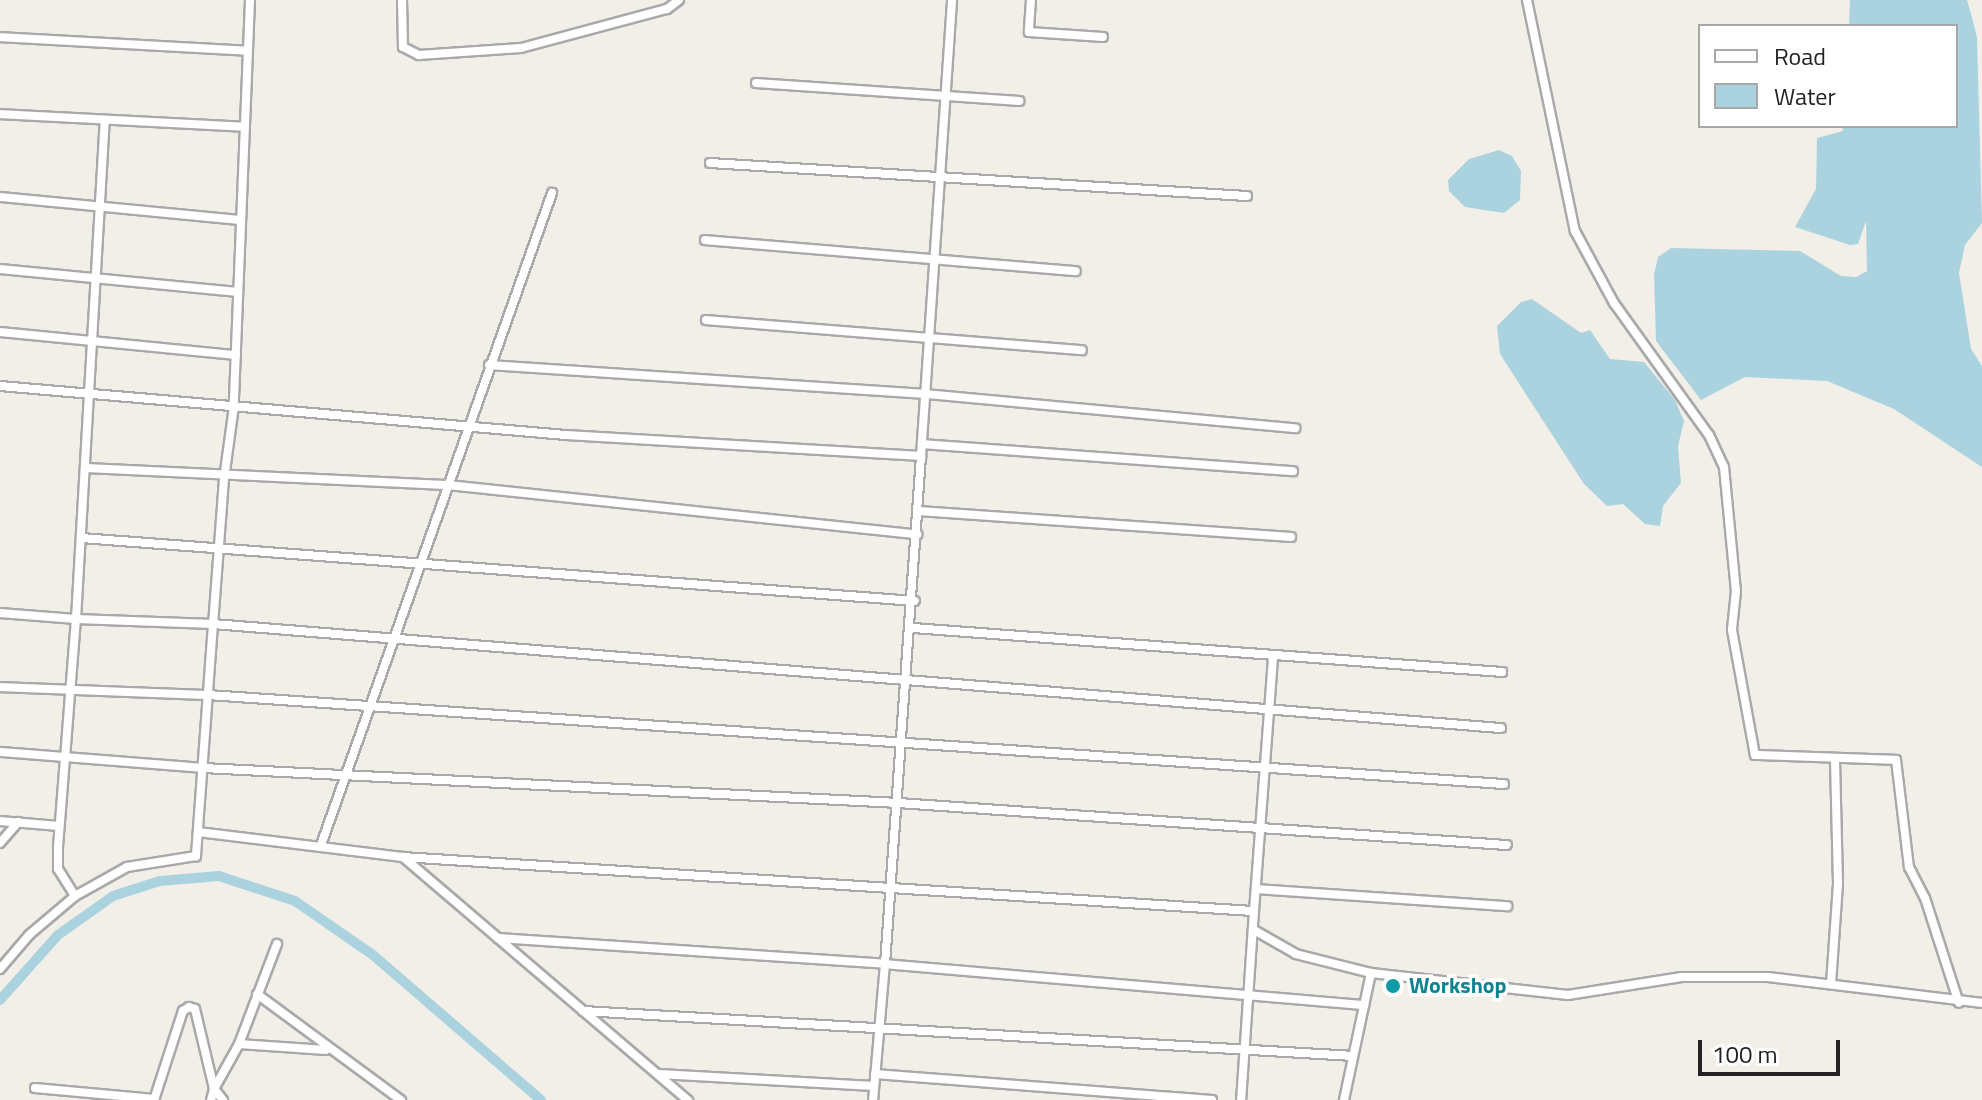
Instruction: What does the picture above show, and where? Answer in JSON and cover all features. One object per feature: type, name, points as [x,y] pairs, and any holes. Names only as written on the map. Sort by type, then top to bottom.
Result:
[{"type":"street","points":[[0,969],[29,935],[75,896],[127,867],[196,856],[224,479],[234,406],[250,0]]},
{"type":"street","points":[[402,0],[403,47],[419,55],[521,48],[667,9],[679,0]]},
{"type":"street","points":[[873,1100],[915,601],[921,456],[952,0]]},
{"type":"street","points":[[1031,0],[1029,32],[1103,37]]},
{"type":"street","points":[[1527,0],[1575,231],[1614,303],[1709,435],[1724,467],[1736,591],[1732,630],[1755,755],[1896,760],[1909,867],[1925,898],[1959,1003]]},
{"type":"street","points":[[0,37],[248,51]]},
{"type":"street","points":[[756,83],[1019,101]]},
{"type":"street","points":[[0,114],[105,122],[245,127]]},
{"type":"street","points":[[75,896],[58,869],[59,826],[76,619],[105,122]]},
{"type":"street","points":[[710,163],[1247,196]]},
{"type":"street","points":[[321,845],[367,705],[552,193]]},
{"type":"street","points":[[0,197],[102,204],[241,220]]},
{"type":"street","points":[[705,240],[1076,271]]},
{"type":"street","points":[[0,269],[98,276],[238,292]]},
{"type":"street","points":[[706,320],[1082,350]]},
{"type":"street","points":[[0,332],[93,338],[236,355]]},
{"type":"street","points":[[489,365],[926,394],[1295,428]]},
{"type":"street","points":[[0,386],[467,426],[921,456]]},
{"type":"street","points":[[922,444],[1293,471]]},
{"type":"street","points":[[85,468],[224,479],[447,485],[917,534]]},
{"type":"street","points":[[919,511],[1291,537]]},
{"type":"street","points":[[81,538],[915,601]]},
{"type":"street","points":[[0,613],[392,637],[1501,728]]},
{"type":"street","points":[[913,628],[1502,672]]},
{"type":"street","points":[[1241,1100],[1273,656]]},
{"type":"street","points":[[0,687],[69,693],[208,695],[367,705],[1504,784]]},
{"type":"street","points":[[0,752],[203,768],[898,803],[1260,831],[1507,845]]},
{"type":"street","points":[[1831,984],[1838,883],[1835,758]]},
{"type":"street","points":[[0,821],[59,826]]},
{"type":"street","points":[[0,843],[18,822]]},
{"type":"street","points":[[198,832],[402,857],[891,885],[1254,911]]},
{"type":"street","points":[[402,857],[688,1100]]},
{"type":"street","points":[[1256,889],[1507,906]]},
{"type":"street","points":[[1254,930],[1296,954],[1371,973],[1568,995],[1682,977],[1768,977],[1959,1003],[1982,1003]]},
{"type":"street","points":[[498,938],[885,964],[1364,1005]]},
{"type":"street","points":[[211,1100],[239,1044],[277,944]]},
{"type":"street","points":[[1344,1100],[1371,973]]},
{"type":"street","points":[[257,994],[327,1050],[401,1100]]},
{"type":"street","points":[[35,1088],[154,1099],[183,1011],[189,1007],[195,1009],[214,1089],[223,1100]]},
{"type":"street","points":[[583,1011],[880,1024],[1353,1056]]},
{"type":"street","points":[[239,1044],[327,1050]]},
{"type":"street","points":[[658,1074],[874,1086]]},
{"type":"street","points":[[875,1074],[1212,1100]]},
{"type":"water","points":[[1850,0],[1967,0],[1977,37],[1982,223],[1965,245],[1959,273],[1971,349],[1982,366],[1982,467],[1894,409],[1827,381],[1745,377],[1701,400],[1656,341],[1654,275],[1658,257],[1671,248],[1800,251],[1841,276],[1856,277],[1867,271],[1866,221],[1858,244],[1850,245],[1795,227],[1816,189],[1817,138],[1843,131],[1842,128],[1958,128],[1958,24],[1849,24]]},
{"type":"water","points":[[1499,150],[1512,156],[1521,171],[1520,200],[1504,213],[1465,207],[1449,191],[1448,180],[1469,159]]},
{"type":"water","points":[[1532,299],[1581,333],[1590,330],[1610,359],[1644,362],[1675,400],[1684,421],[1678,446],[1681,483],[1663,506],[1660,526],[1645,524],[1623,504],[1607,506],[1584,484],[1500,354],[1497,326],[1521,302]]},
{"type":"waterway","points":[[0,1000],[58,935],[113,896],[160,881],[219,876],[295,901],[373,955],[541,1100]]},
{"type":"place","name":"Workshop","points":[[1393,986]]}]
